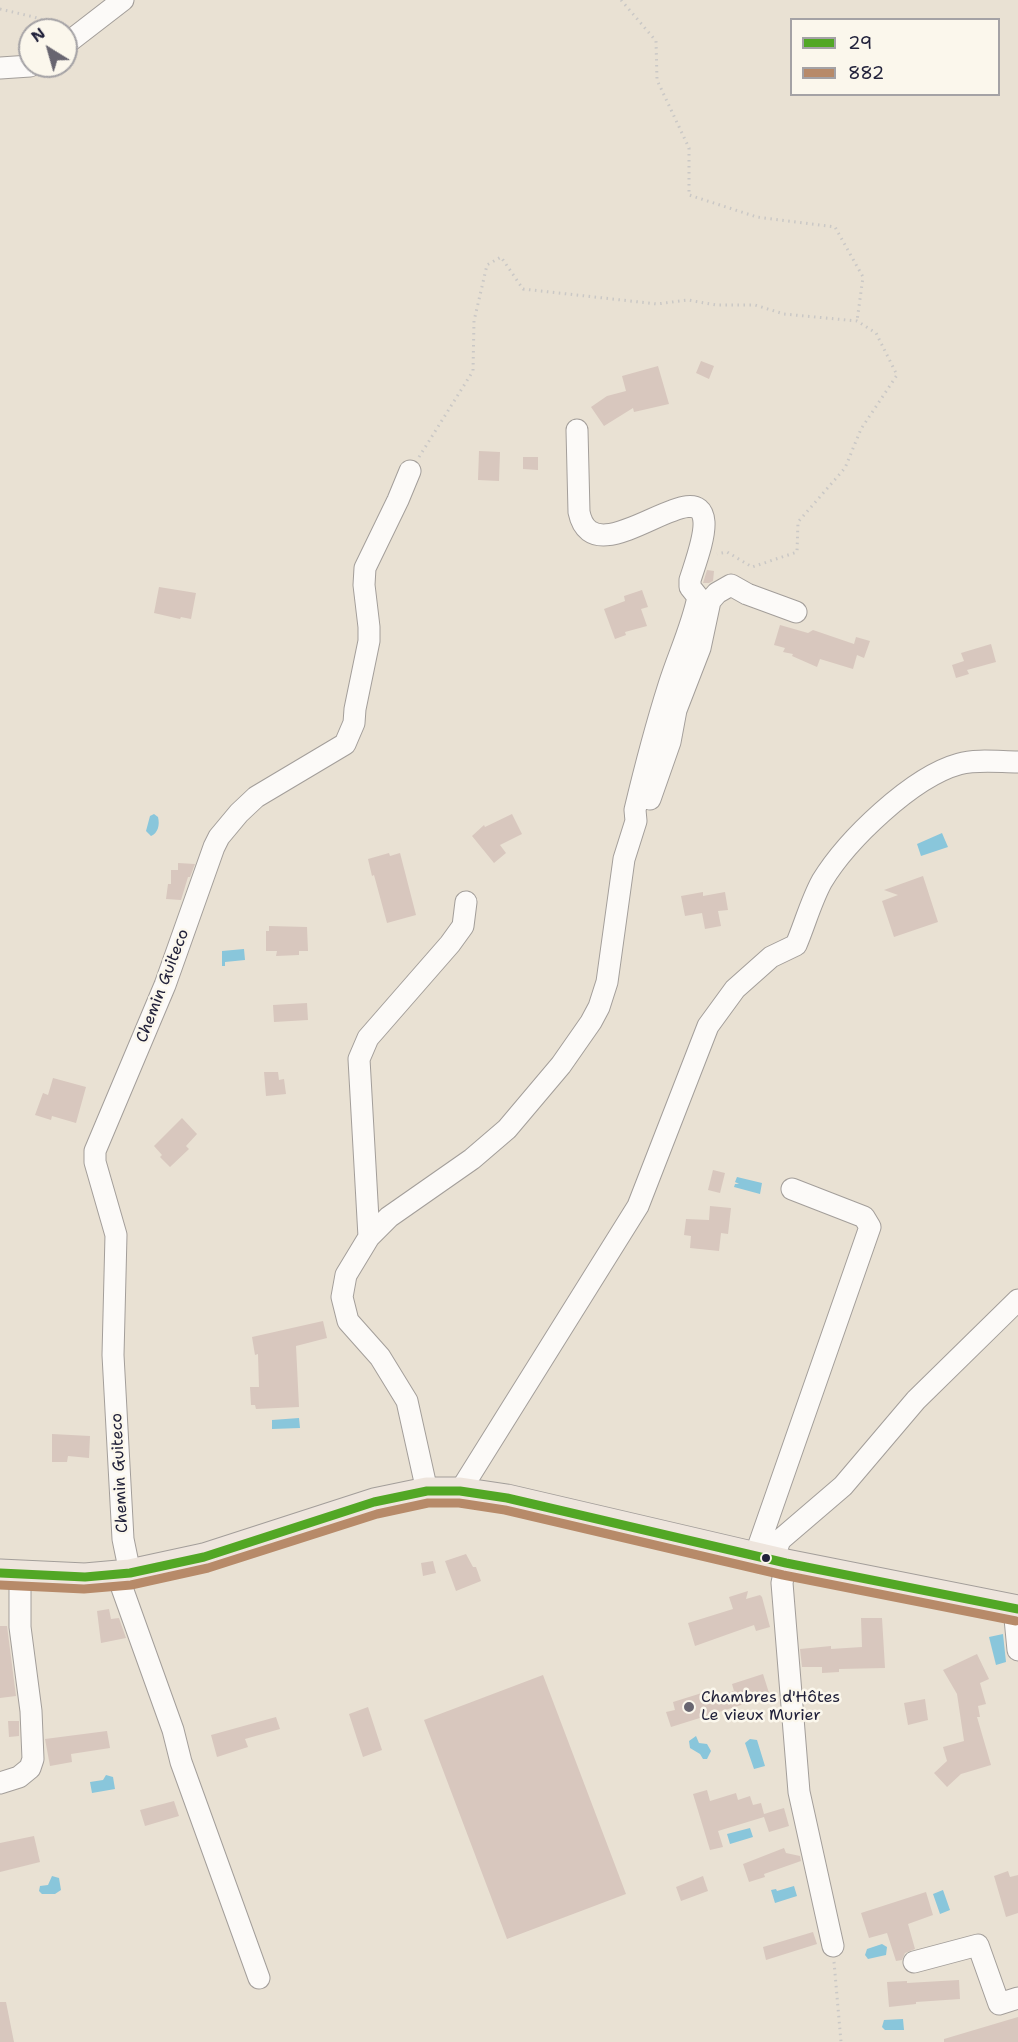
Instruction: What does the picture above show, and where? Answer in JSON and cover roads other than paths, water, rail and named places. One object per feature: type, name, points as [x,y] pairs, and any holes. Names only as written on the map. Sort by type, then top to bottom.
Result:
[{"type":"main road","points":[[10,1573],[85,1577],[123,1574],[204,1557],[374,1502],[427,1491],[460,1491],[507,1498],[771,1560],[1016,1609]]},
{"type":"street","points":[[78,35],[123,0]]},
{"type":"street","points":[[0,68],[18,67]]},
{"type":"street","points":[[427,1491],[407,1401],[380,1357],[348,1321],[342,1297],[346,1275],[369,1237],[389,1217],[472,1159],[507,1129],[540,1092],[585,1031],[599,1007],[607,982],[624,859],[636,821],[635,810],[651,746],[698,597],[690,587],[690,580],[704,521],[700,511],[694,507],[684,506],[615,535],[597,535],[588,530],[581,522],[579,512],[577,430]]},
{"type":"street","name":"Chemin Guiteco","points":[[259,1978],[181,1762],[170,1719],[123,1574],[113,1355],[116,1235],[95,1162],[95,1151],[165,985],[219,837],[247,804],[345,744],[351,734],[369,641],[364,585],[365,568],[410,471]]},
{"type":"street","points":[[636,821],[645,812],[653,792],[670,741],[676,710],[700,648],[713,596],[731,585],[747,594],[796,612]]},
{"type":"street","points":[[460,1491],[638,1206],[708,1026],[735,988],[771,957],[796,945],[822,882],[857,836],[900,798],[940,770],[961,763],[1018,762]]},
{"type":"street","points":[[369,1237],[359,1059],[368,1038],[463,926],[466,902]]},
{"type":"street","points":[[792,1189],[864,1217],[870,1227],[771,1560],[782,1583],[799,1792],[833,1946]]},
{"type":"street","points":[[771,1560],[780,1540],[843,1486],[916,1400],[1018,1300]]},
{"type":"street","points":[[0,1783],[20,1777],[30,1768],[33,1760],[31,1711],[10,1573]]},
{"type":"street","points":[[1016,1609],[1018,1650]]},
{"type":"street","points":[[914,1962],[978,1945],[999,2004],[1018,1998]]},
{"type":"water","points":[[154,814],[158,817],[159,826],[151,836],[146,831],[150,816]]},
{"type":"water","points":[[942,833],[948,847],[921,856],[917,844]]},
{"type":"water","points":[[244,949],[245,960],[225,962],[225,966],[222,966],[222,951]]},
{"type":"water","points":[[737,1177],[762,1183],[760,1194],[734,1187],[735,1184],[739,1184],[735,1182]]},
{"type":"water","points":[[299,1418],[300,1428],[272,1429],[272,1420]]},
{"type":"water","points":[[1003,1634],[1006,1662],[996,1665],[989,1637]]},
{"type":"water","points":[[696,1736],[699,1743],[707,1744],[711,1751],[707,1759],[703,1759],[700,1754],[690,1748],[689,1741]]},
{"type":"water","points":[[750,1739],[757,1740],[765,1766],[754,1769],[745,1743]]},
{"type":"water","points":[[106,1775],[113,1777],[115,1789],[92,1793],[90,1782],[103,1780]]},
{"type":"water","points":[[750,1828],[753,1837],[730,1844],[727,1834]]},
{"type":"water","points":[[52,1876],[59,1878],[61,1890],[55,1894],[42,1894],[39,1891],[40,1886],[48,1885]]},
{"type":"water","points":[[794,1886],[797,1896],[775,1903],[771,1890],[776,1889],[777,1891]]},
{"type":"water","points":[[943,1890],[950,1910],[940,1914],[933,1894]]},
{"type":"water","points":[[882,1944],[887,1947],[886,1955],[868,1959],[865,1955],[867,1949]]},
{"type":"water","points":[[903,2019],[904,2030],[885,2030],[882,2027],[884,2020]]},
{"type":"place","name":"Chambres d'Hôtes Le vieux Murier","points":[[689,1707]]}]
